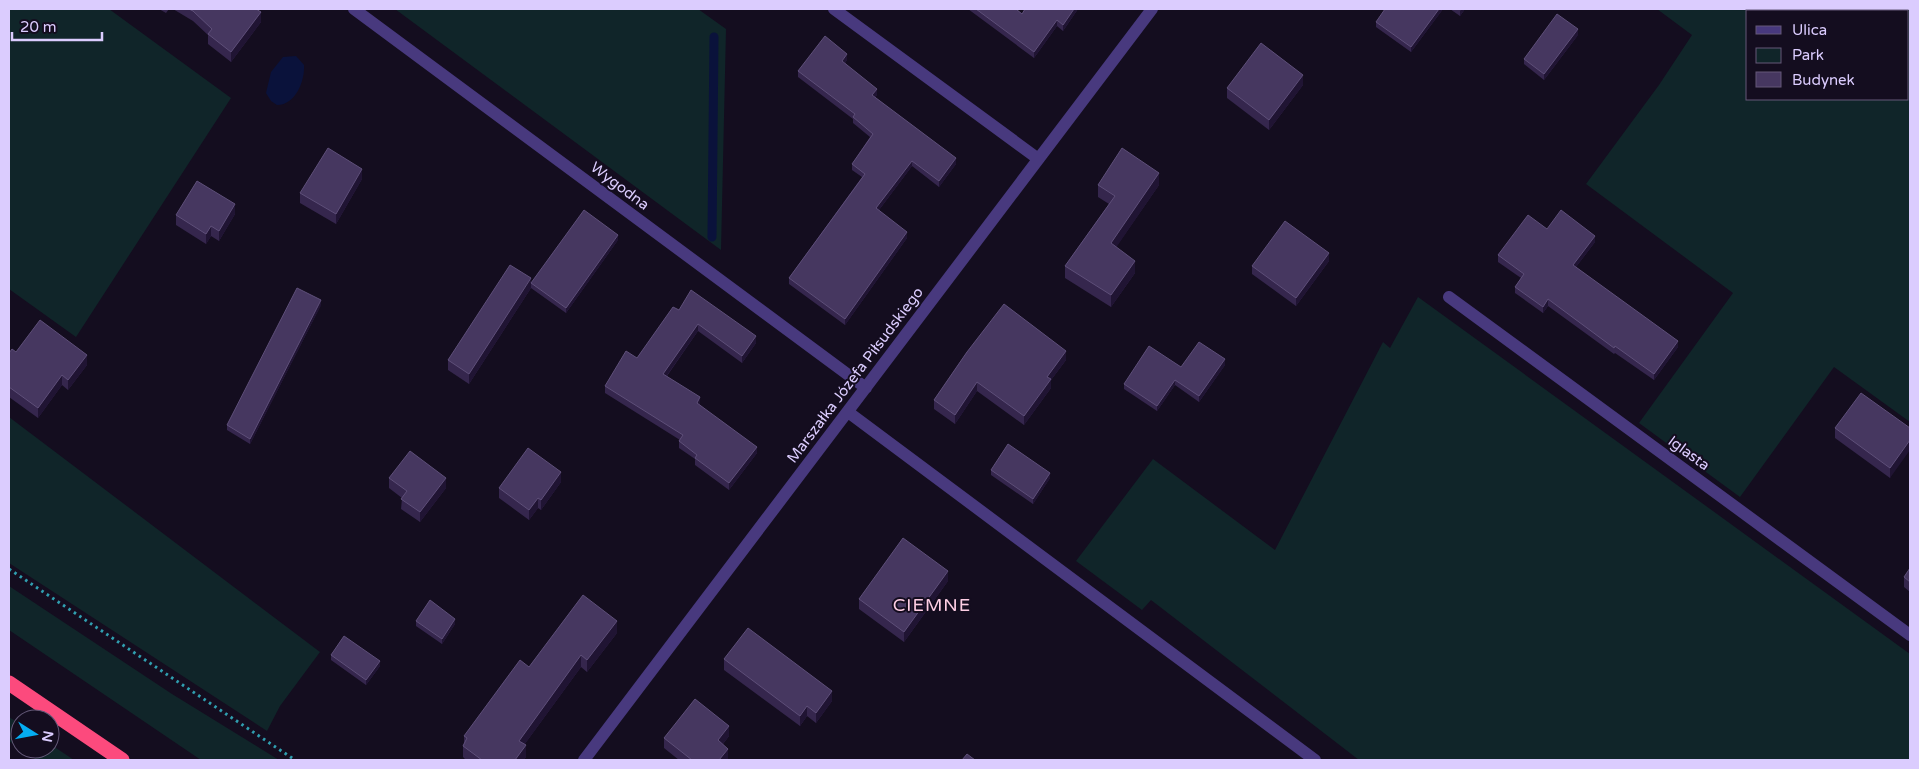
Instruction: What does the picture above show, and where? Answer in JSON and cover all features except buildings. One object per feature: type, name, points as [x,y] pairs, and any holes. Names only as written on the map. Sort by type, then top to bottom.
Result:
[{"type":"highway","points":[[9,683],[122,760]]},
{"type":"street","name":"Wygodna","points":[[354,9],[866,388]]},
{"type":"street","points":[[834,9],[1037,158]]},
{"type":"street","name":"Marszałka Józefa Piłsudskiego","points":[[584,760],[848,412],[1037,158],[1152,9]]},
{"type":"street","name":"Iglasta","points":[[1449,297],[1910,635]]},
{"type":"street","points":[[848,412],[1315,760]]},
{"type":"path","points":[[9,569],[295,760]]},
{"type":"green space","points":[[9,9],[109,9],[231,98],[76,337],[9,289]]},
{"type":"green space","points":[[395,9],[698,9],[726,29],[721,250]]},
{"type":"green space","points":[[1657,9],[1910,9],[1910,422],[1834,367],[1740,497],[1639,423],[1733,293],[1586,184],[1659,85],[1692,35]]},
{"type":"green space","points":[[1418,297],[1910,654],[1910,760],[1359,760],[1151,600],[1142,610],[1076,561],[1153,459],[1275,550],[1383,342],[1390,348]]},
{"type":"green space","points":[[9,417],[320,652],[280,706],[267,731],[9,563]]},
{"type":"green space","points":[[9,586],[172,694],[279,760],[201,760],[9,630]]},
{"type":"green space","points":[[9,717],[10,742],[9,741]]},
{"type":"green space","points":[[60,751],[74,760],[35,759],[60,759]]},
{"type":"shaded area","points":[[296,56],[304,65],[301,84],[298,91],[289,101],[277,105],[271,101],[266,93],[271,72],[283,57]]},
{"type":"waterway","points":[[712,237],[714,37]]},
{"type":"district","name":"CIEMNE","points":[[932,605]]}]
